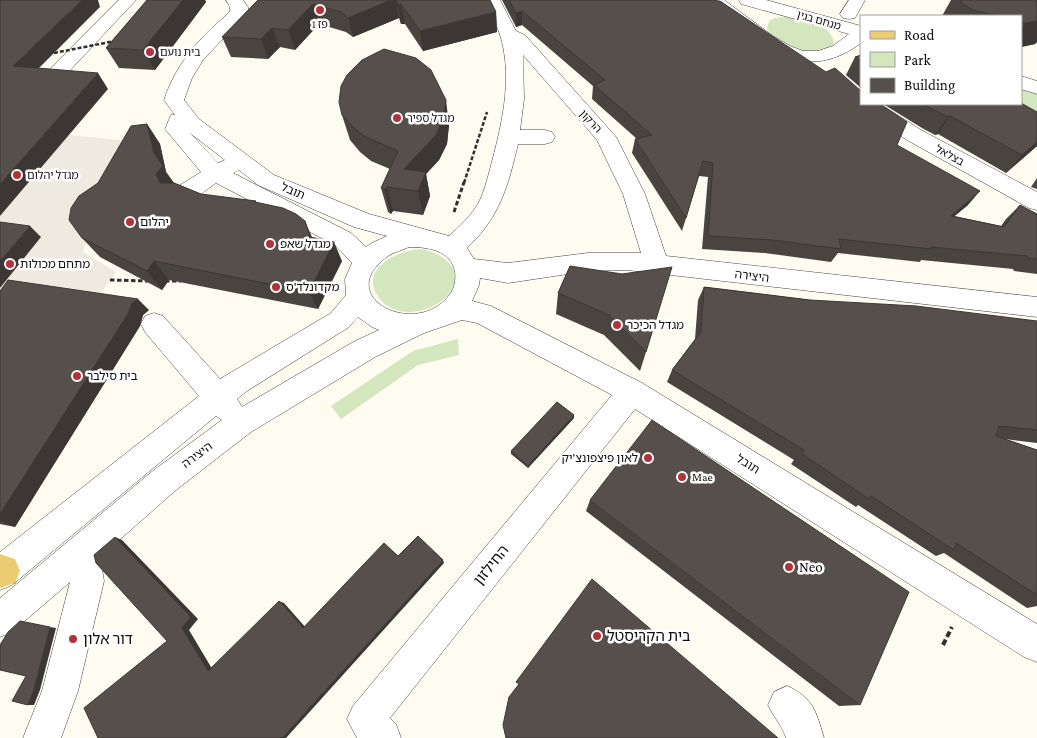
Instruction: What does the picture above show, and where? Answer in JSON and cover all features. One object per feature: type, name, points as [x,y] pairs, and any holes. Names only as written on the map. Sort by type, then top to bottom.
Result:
[{"type":"street","name":"הרקון","points":[[492,0],[504,20],[510,35],[519,39],[562,90],[606,137],[634,194],[656,263]]},
{"type":"street","points":[[713,0],[783,51],[815,58],[830,65],[860,34]]},
{"type":"street","name":"מנחם בגין","points":[[748,0],[860,33]]},
{"type":"street","name":"מנחם בגין","points":[[801,0],[856,10]]},
{"type":"street","points":[[53,77],[124,1]]},
{"type":"street","name":"תובל","points":[[243,4],[239,12],[206,44],[178,83],[174,100],[181,112],[192,124],[266,180],[362,221],[424,238]]},
{"type":"street","points":[[452,247],[478,221],[494,194],[509,137],[516,94],[515,64],[510,35]]},
{"type":"street","points":[[1022,66],[1037,71]]},
{"type":"street","points":[[1022,82],[1037,88]]},
{"type":"street","name":"בצלאל","points":[[868,105],[914,135],[1037,202]]},
{"type":"street","name":"תובל","points":[[181,112],[175,129],[215,173],[343,239],[365,261]]},
{"type":"street","points":[[509,137],[545,136]]},
{"type":"street","points":[[182,196],[215,173],[240,161]]},
{"type":"street","points":[[478,221],[474,245],[481,255],[508,273]]},
{"type":"street","points":[[407,238],[424,238],[439,241],[452,247],[462,257],[467,267],[468,279],[465,292],[458,303],[447,313],[433,320],[418,324],[401,324],[385,321],[372,314],[362,304],[356,288],[358,274],[365,261],[376,251],[391,243],[407,238]]},
{"type":"street","name":"היצירה","points":[[467,267],[508,273],[588,262],[627,261],[656,263],[802,282],[1037,307]]},
{"type":"street","points":[[1,572],[217,396],[259,367],[334,324],[352,307],[358,296]]},
{"type":"street","name":"תובל","points":[[447,313],[462,310],[482,313],[632,392],[1037,644]]},
{"type":"street","points":[[154,324],[241,423]]},
{"type":"street","name":"היצירה","points":[[0,620],[165,480],[241,423],[365,349],[418,324]]},
{"type":"street","name":"החילזון","points":[[382,738],[366,718],[632,392]]},
{"type":"street","points":[[42,738],[60,691],[87,581],[82,549]]},
{"type":"street","points":[[787,704],[798,715],[805,738]]},
{"type":"path","points":[[54,53],[118,41]]},
{"type":"path","points":[[110,280],[184,282]]},
{"type":"path","points":[[943,645],[955,622]]},
{"type":"green space","points":[[785,17],[807,21],[822,27],[828,31],[834,44],[828,50],[819,52],[809,52],[789,47],[772,36],[767,29],[769,21]]},
{"type":"green space","points":[[1022,82],[1037,88],[1037,128],[1022,105]]},
{"type":"green space","points":[[420,249],[444,258],[450,264],[454,270],[453,286],[448,295],[441,301],[424,310],[405,312],[395,310],[387,306],[380,299],[374,289],[373,279],[376,271],[391,258]]},
{"type":"green space","points":[[458,339],[459,355],[418,365],[341,419],[331,406],[413,351]]},
{"type":"shaded area","points":[[69,135],[139,142],[87,239],[83,252],[116,272],[100,294],[0,308],[0,216]]},
{"type":"building","points":[[0,0],[82,0],[13,66],[98,73],[0,184]]},
{"type":"building","points":[[147,0],[183,0],[143,50],[106,48]]},
{"type":"building","points":[[258,0],[391,0],[348,18],[341,12],[313,4],[288,30],[272,28],[261,39],[222,37]]},
{"type":"building","points":[[396,0],[490,0],[496,12],[420,31],[401,4],[398,5]]},
{"type":"building","points":[[509,0],[720,1],[826,72],[835,68],[860,90],[860,105],[882,105],[907,122],[897,145],[980,191],[951,216],[1004,227],[1020,205],[1037,214],[1037,259],[1028,258],[1027,256],[931,247],[931,249],[839,239],[841,249],[772,240],[708,236],[713,163],[703,161],[686,218],[635,139],[652,135],[594,85],[605,80],[522,11],[516,13]]},
{"type":"building","points":[[960,0],[1037,0],[1037,21],[1022,22],[1022,15],[994,15],[973,10]]},
{"type":"building","name":"מגדל ספיר","points":[[384,49],[416,58],[431,70],[446,100],[443,119],[436,135],[404,169],[426,172],[418,191],[387,187],[385,190],[381,188],[398,151],[364,136],[342,115],[339,102],[341,86],[347,75],[362,60]]},
{"type":"building","points":[[1022,104],[1037,112],[1037,142],[1022,155],[950,116],[948,117],[925,105]]},
{"type":"building","points":[[147,124],[154,153],[163,166],[156,174],[160,183],[174,183],[201,194],[256,201],[283,208],[305,221],[310,237],[334,242],[309,292],[154,261],[147,271],[82,238],[69,220],[71,208],[79,196],[98,183],[131,126]]},
{"type":"building","points":[[0,222],[30,226],[0,261]]},
{"type":"building","points":[[570,266],[622,274],[672,267],[646,352],[609,315],[558,293]]},
{"type":"building","points":[[8,280],[138,299],[132,303],[128,314],[0,514],[0,291]]},
{"type":"building","points":[[704,287],[810,300],[916,306],[1037,321],[1037,430],[999,426],[996,436],[1037,450],[1037,595],[956,543],[954,550],[871,496],[869,499],[802,454],[804,450],[672,370],[701,332]]},
{"type":"building","points":[[557,402],[574,415],[528,466],[511,451]]},
{"type":"building","points":[[652,420],[909,592],[860,705],[590,500]]},
{"type":"building","points":[[418,536],[443,560],[282,738],[98,738],[84,708],[167,641],[96,563],[94,555],[115,537],[191,617],[182,628],[208,671],[279,601],[303,628],[384,543],[398,556]]},
{"type":"building","name":"בית הקריסטל","points":[[592,579],[778,738],[506,738],[503,725],[509,697],[519,684],[516,682]]},
{"type":"building","points":[[20,621],[50,627],[34,690],[28,705],[12,701],[26,676],[0,670],[0,645],[8,632]]},
{"type":"place","name":"פז 1","points":[[320,10]]},
{"type":"place","name":"בית נועם","points":[[150,52]]},
{"type":"place","name":"מגדל ספיר","points":[[397,118]]},
{"type":"place","name":"מגדל יהלום","points":[[17,175]]},
{"type":"place","name":"יהלום","points":[[130,222]]},
{"type":"place","name":"מגדל שאפ","points":[[270,244]]},
{"type":"place","name":"מתחם מכולות","points":[[10,264]]},
{"type":"place","name":"מקדונלד'ס","points":[[276,287]]},
{"type":"place","name":"מגדל הכיכר","points":[[617,325]]},
{"type":"place","name":"בית סילבר","points":[[77,376]]},
{"type":"place","name":"לאון פיצפונצ'יק","points":[[648,458]]},
{"type":"place","name":"Mae","points":[[682,477]]},
{"type":"place","name":"Neo","points":[[789,567]]},
{"type":"place","name":"בית הקריסטל","points":[[597,636]]},
{"type":"place","name":"דור אלון","points":[[73,639]]}]
